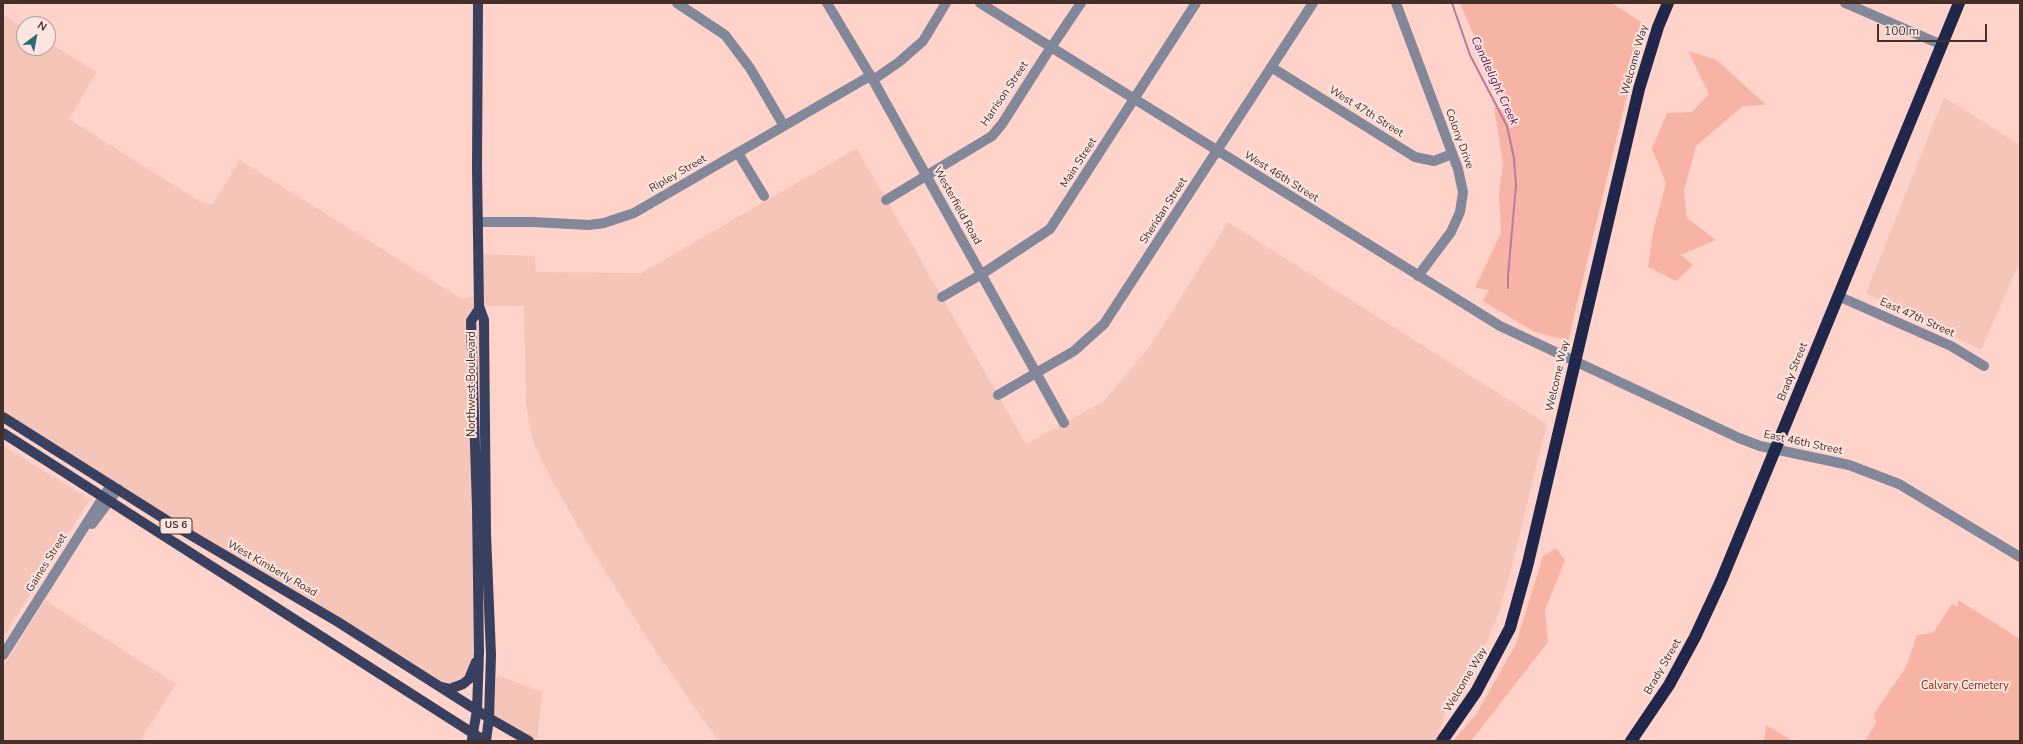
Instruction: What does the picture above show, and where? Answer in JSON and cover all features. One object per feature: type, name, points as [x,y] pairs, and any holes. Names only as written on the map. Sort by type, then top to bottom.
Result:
[{"type":"highway","name":"Welcome Way","points":[[1442,741],[1483,680],[1510,628],[1528,562],[1639,89],[1658,27],[1668,3]]},
{"type":"highway","name":"Brady Street","points":[[1631,741],[1669,685],[1695,637],[1725,572],[1774,449],[1959,3]]},
{"type":"main road","name":"Northwest Boulevard","points":[[478,3],[477,168],[479,309],[484,320],[486,534],[491,655],[489,718]]},
{"type":"main road","points":[[473,737],[477,710],[479,652],[477,508],[471,321],[479,309]]},
{"type":"main road","name":"West Kimberly Road","points":[[3,417],[182,530],[338,622],[489,718],[529,741]]},
{"type":"main road","name":"US 6","points":[[3,433],[473,737],[486,741]]},
{"type":"main road","points":[[439,686],[450,689],[463,684],[469,679],[479,652]]},
{"type":"main road","points":[[486,741],[489,718]]},
{"type":"street","points":[[677,3],[725,35],[750,68],[784,126]]},
{"type":"street","name":"Westerfield Road","points":[[827,3],[927,176],[1064,423]]},
{"type":"street","name":"Ripley Street","points":[[478,222],[533,222],[589,225],[604,223],[647,207],[784,126],[899,62],[923,41],[946,3]]},
{"type":"street","name":"West 46th Street","points":[[980,3],[1500,326],[1575,362]]},
{"type":"street","name":"Harrison Street","points":[[886,200],[992,136],[1002,124],[1081,3]]},
{"type":"street","name":"Main Street","points":[[942,297],[982,274],[1050,229],[1196,3]]},
{"type":"street","name":"Sheridan Street","points":[[998,395],[1074,351],[1104,324],[1313,3]]},
{"type":"street","name":"Colony Drive","points":[[1396,3],[1452,154],[1463,192],[1460,212],[1451,232],[1418,276]]},
{"type":"street","points":[[1845,3],[1942,45]]},
{"type":"street","name":"West 47th Street","points":[[1271,67],[1415,157],[1434,161],[1452,154]]},
{"type":"street","points":[[738,153],[764,196]]},
{"type":"street","name":"East 47th Street","points":[[1838,296],[1951,346],[1984,366]]},
{"type":"street","name":"East 46th Street","points":[[1575,362],[1739,438],[1774,449],[1849,465],[1899,484],[2020,557]]},
{"type":"street","name":"Gaines Street","points":[[3,655],[74,543],[107,499],[114,487]]},
{"type":"shaded area","points":[[3,15],[16,23],[16,56],[56,56],[56,47],[97,72],[69,119],[201,202],[212,205],[240,160],[462,299],[479,295],[479,254],[535,256],[536,272],[641,273],[857,148],[1026,444],[1104,401],[1150,346],[1228,222],[1547,424],[1511,570],[1498,615],[1480,657],[1462,688],[1444,714],[1438,741],[718,741],[648,640],[587,542],[553,483],[533,442],[526,404],[524,306],[479,306],[482,431],[479,652],[472,672],[450,689],[3,417]]},
{"type":"shaded area","points":[[1944,97],[2020,145],[2020,261],[1981,350],[1866,293]]},
{"type":"shaded area","points":[[3,446],[90,499],[3,637]]},
{"type":"shaded area","points":[[45,600],[176,684],[140,741],[3,741],[3,667]]},
{"type":"shaded area","points":[[497,675],[542,692],[537,741],[529,741],[489,718]]},
{"type":"green space","points":[[1460,3],[1612,3],[1644,24],[1568,341],[1533,331],[1483,301],[1489,290],[1475,288],[1501,233],[1499,193],[1503,164],[1494,107],[1506,112]]},
{"type":"green space","points":[[1688,51],[1717,60],[1766,105],[1743,106],[1696,146],[1684,191],[1687,218],[1716,240],[1681,255],[1693,265],[1676,281],[1648,267],[1653,232],[1666,183],[1652,149],[1667,113],[1692,112],[1709,94]]},
{"type":"green space","points":[[1556,548],[1565,560],[1545,610],[1548,642],[1471,741],[1453,741],[1477,713],[1516,644],[1543,556]]},
{"type":"green space","name":"Calvary Cemetery","points":[[1958,600],[2020,639],[2020,741],[1865,741],[1876,723],[1874,714],[1906,667],[1917,635],[1933,633],[1952,604],[1958,607]]},
{"type":"green space","points":[[1766,725],[1793,741],[1764,741]]},
{"type":"waterway","name":"Candlelight Creek","points":[[1452,3],[1470,55],[1507,126],[1514,158],[1516,185],[1508,288]]}]
